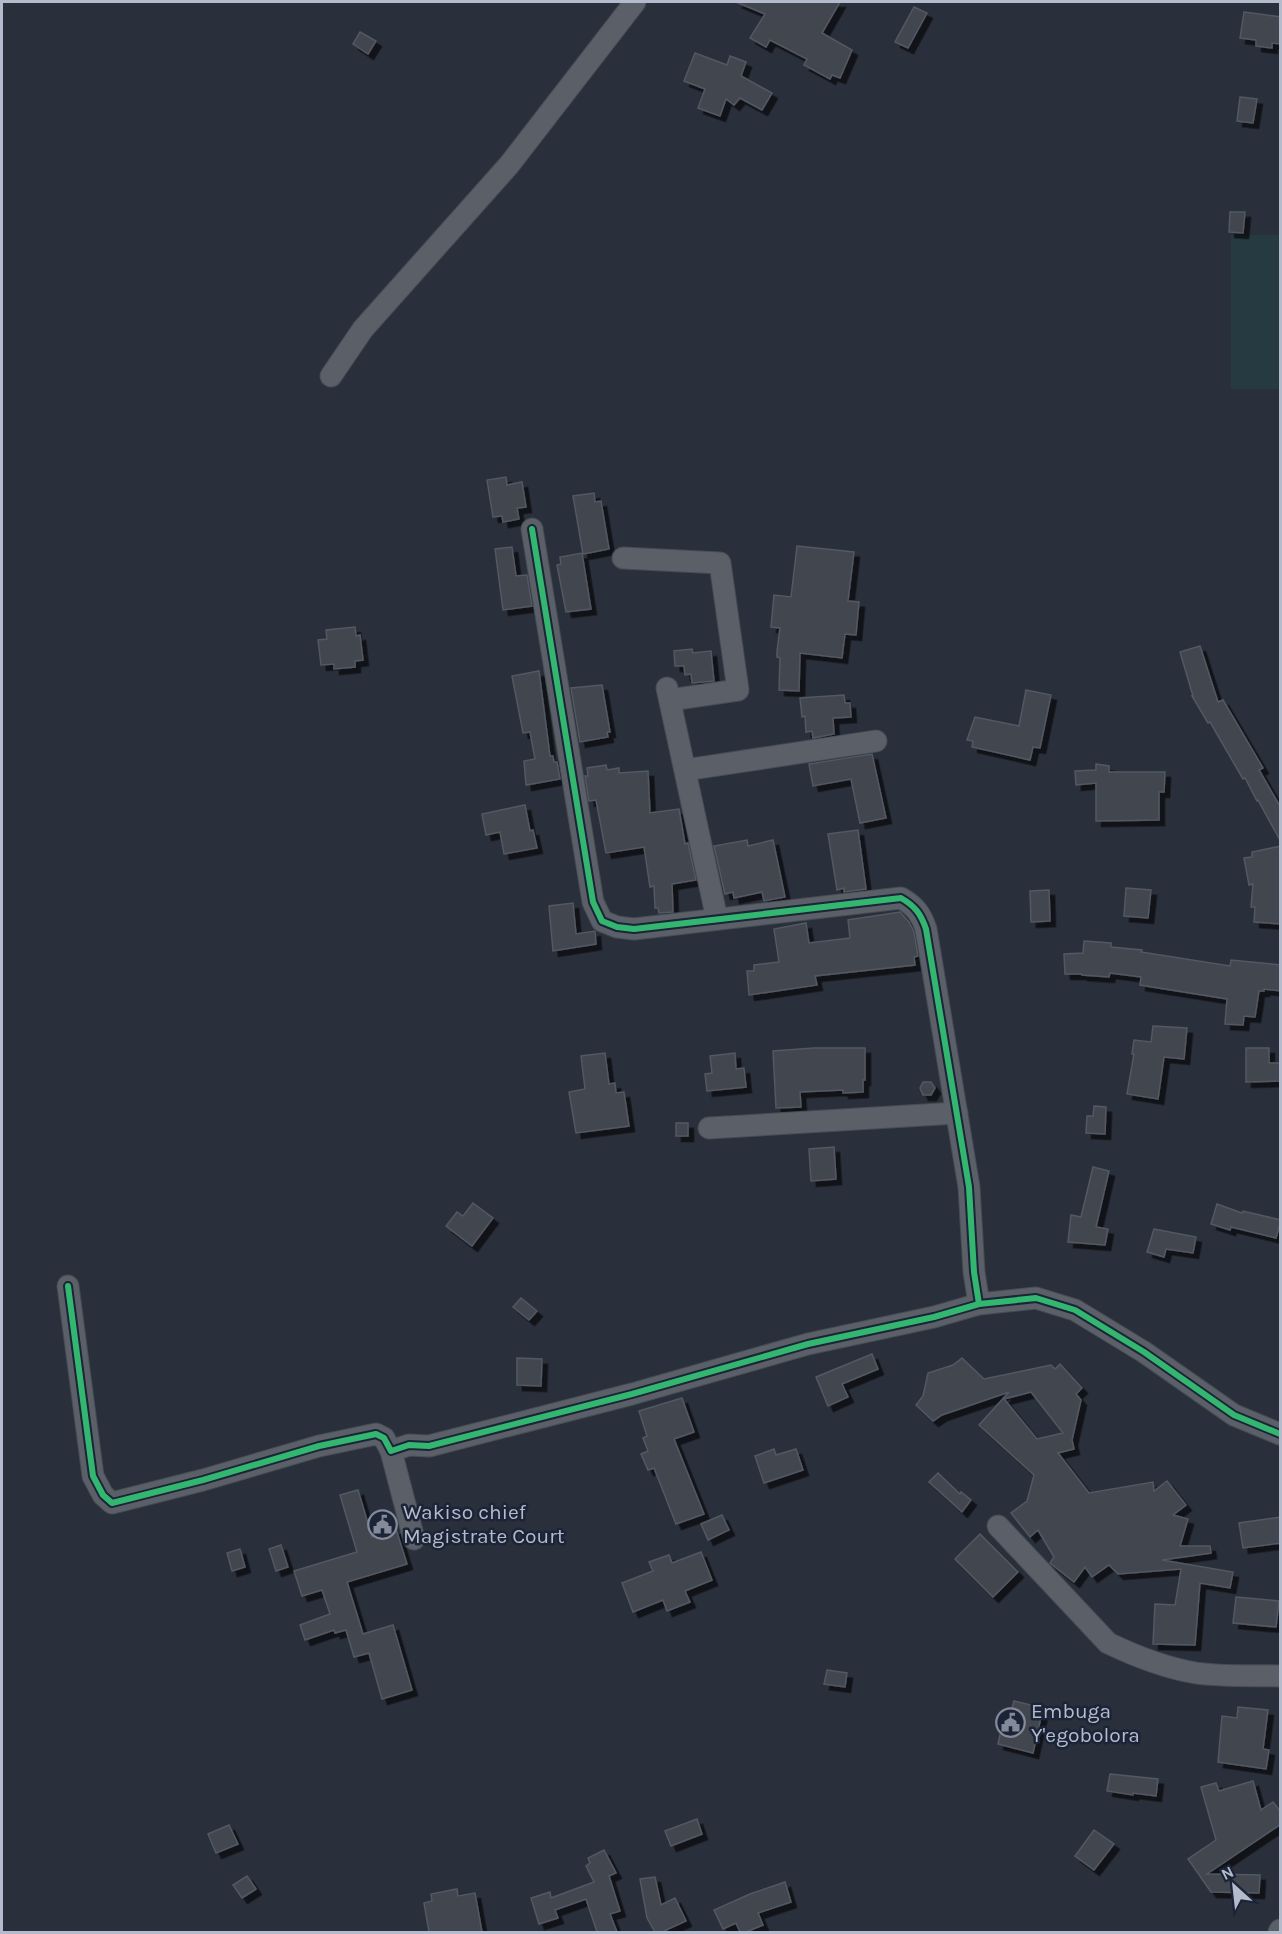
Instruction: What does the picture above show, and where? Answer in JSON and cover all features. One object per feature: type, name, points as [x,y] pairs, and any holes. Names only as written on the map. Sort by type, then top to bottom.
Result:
[{"type":"street","points":[[331,376],[363,329],[509,165],[635,2]]},
{"type":"street","points":[[532,529],[593,902],[602,921],[617,927],[634,929],[901,898],[912,904],[921,915],[926,929],[969,1187],[979,1304]]},
{"type":"street","points":[[623,558],[720,563],[738,690],[668,694],[717,919]]},
{"type":"street","points":[[685,770],[876,741]]},
{"type":"street","points":[[709,1128],[957,1113]]},
{"type":"street","points":[[68,1286],[93,1476],[103,1495],[112,1503],[203,1480],[319,1446],[376,1434],[384,1438],[391,1451],[414,1539]]},
{"type":"street","points":[[391,1451],[409,1445],[429,1446],[531,1422],[808,1344],[934,1317],[979,1304],[1036,1298],[1075,1310],[1144,1352],[1234,1415],[1281,1434]]},
{"type":"street","points":[[998,1526],[1108,1643],[1174,1668],[1198,1673],[1281,1676]]},
{"type":"shaded area","points":[[1231,235],[1280,235],[1280,389],[1231,389]]},
{"type":"building","points":[[736,2],[840,2],[822,33],[852,50],[840,78],[832,75],[830,79],[804,65],[807,59],[770,40],[766,47],[750,38],[765,14]]},
{"type":"building","points":[[914,7],[927,13],[908,48],[895,42]]},
{"type":"building","points":[[1244,12],[1281,17],[1281,44],[1272,43],[1272,48],[1256,46],[1256,40],[1240,38]]},
{"type":"building","points":[[360,32],[376,41],[368,54],[353,44]]},
{"type":"building","points":[[695,53],[727,65],[730,56],[746,62],[741,76],[772,93],[762,110],[740,98],[734,105],[726,99],[720,116],[698,108],[705,89],[684,81]]},
{"type":"building","points":[[1240,97],[1257,99],[1253,123],[1237,121]]},
{"type":"building","points":[[1230,212],[1245,212],[1243,233],[1229,232]]},
{"type":"building","points":[[506,477],[507,485],[522,482],[526,507],[517,508],[519,519],[503,522],[502,516],[493,517],[487,480]]},
{"type":"building","points":[[594,493],[595,502],[601,501],[609,549],[583,554],[573,496]]},
{"type":"building","points":[[797,546],[854,552],[848,601],[859,602],[856,635],[845,634],[842,658],[800,653],[799,691],[779,690],[780,658],[777,657],[777,651],[780,628],[771,627],[774,595],[791,597]]},
{"type":"building","points":[[512,547],[516,576],[527,575],[532,606],[503,610],[495,549]]},
{"type":"building","points":[[582,553],[591,609],[566,612],[557,565],[561,564],[560,557]]},
{"type":"building","points":[[355,627],[356,636],[360,635],[363,660],[355,661],[355,667],[334,669],[334,664],[321,665],[318,640],[327,639],[326,630]]},
{"type":"building","points":[[1200,646],[1218,702],[1223,700],[1263,768],[1259,770],[1281,808],[1281,842],[1245,778],[1243,779],[1192,696],[1180,652]]},
{"type":"building","points":[[692,649],[693,653],[711,651],[714,681],[692,683],[691,674],[685,675],[684,666],[675,666],[674,651]]},
{"type":"building","points":[[539,671],[550,756],[553,756],[554,762],[557,762],[560,779],[526,785],[524,761],[535,759],[530,732],[523,733],[512,676]]},
{"type":"building","points":[[602,685],[610,732],[607,732],[608,737],[580,742],[571,688]]},
{"type":"building","points":[[1026,690],[1051,695],[1040,748],[1033,747],[1030,760],[972,747],[973,741],[967,740],[975,717],[1019,726]]},
{"type":"building","points":[[844,695],[845,703],[850,703],[851,717],[833,718],[834,734],[813,738],[812,731],[806,732],[800,698]]},
{"type":"building","points":[[872,754],[886,818],[860,823],[851,779],[813,786],[809,764]]},
{"type":"building","points":[[1096,764],[1109,766],[1109,772],[1165,772],[1164,792],[1159,792],[1159,820],[1096,821],[1096,783],[1076,785],[1075,771],[1096,770]]},
{"type":"building","points":[[606,765],[607,770],[619,768],[619,773],[648,771],[650,813],[679,809],[685,844],[688,843],[696,880],[672,884],[673,912],[659,913],[658,908],[655,908],[654,886],[650,887],[644,847],[606,853],[596,800],[589,801],[585,776],[588,776],[587,768]]},
{"type":"building","points":[[525,805],[530,831],[533,830],[537,848],[504,854],[500,832],[486,835],[482,814]]},
{"type":"building","points":[[858,830],[866,889],[844,892],[844,888],[837,890],[828,834]]},
{"type":"building","points":[[747,840],[748,846],[773,840],[785,897],[764,901],[762,892],[734,898],[733,892],[725,894],[714,846]]},
{"type":"building","points":[[1281,846],[1281,924],[1254,922],[1255,907],[1251,907],[1253,884],[1249,885],[1244,858],[1252,857],[1252,852]]},
{"type":"building","points":[[1126,888],[1151,890],[1148,918],[1124,916]]},
{"type":"building","points":[[1049,890],[1050,921],[1031,922],[1030,891]]},
{"type":"building","points":[[573,903],[576,934],[595,931],[596,944],[553,951],[549,906]]},
{"type":"building","points":[[900,912],[914,932],[918,956],[914,957],[915,965],[815,976],[817,985],[749,995],[747,971],[754,971],[754,965],[779,962],[774,929],[806,923],[809,943],[850,938],[848,920]]},
{"type":"building","points":[[1084,941],[1111,943],[1111,947],[1142,950],[1141,952],[1230,966],[1231,960],[1281,965],[1281,991],[1264,989],[1264,991],[1259,991],[1255,1017],[1244,1016],[1243,1025],[1225,1024],[1227,999],[1140,985],[1141,977],[1110,973],[1109,977],[1065,974],[1064,954],[1083,953]]},
{"type":"building","points":[[1153,1026],[1187,1028],[1184,1059],[1164,1057],[1158,1099],[1127,1094],[1134,1040],[1151,1042]]},
{"type":"building","points":[[865,1048],[863,1092],[843,1093],[843,1090],[800,1092],[801,1107],[776,1108],[773,1051]]},
{"type":"building","points":[[1246,1048],[1269,1048],[1269,1063],[1281,1063],[1281,1081],[1246,1082]]},
{"type":"building","points":[[605,1053],[609,1084],[615,1083],[616,1093],[624,1092],[629,1126],[576,1133],[569,1092],[585,1089],[581,1056]]},
{"type":"building","points":[[735,1053],[736,1069],[744,1068],[746,1087],[707,1091],[705,1074],[712,1073],[710,1056]]},
{"type":"building","points":[[923,1082],[931,1082],[935,1088],[931,1095],[923,1095],[920,1088]]},
{"type":"building","points":[[1094,1106],[1106,1107],[1105,1134],[1086,1133],[1087,1116],[1093,1116]]},
{"type":"building","points":[[676,1123],[688,1123],[688,1136],[676,1136]]},
{"type":"building","points":[[834,1147],[836,1179],[811,1181],[809,1149]]},
{"type":"building","points":[[1093,1167],[1109,1171],[1096,1227],[1108,1229],[1105,1245],[1068,1242],[1071,1215],[1081,1217]]},
{"type":"building","points":[[473,1203],[493,1218],[472,1246],[446,1226],[457,1212],[463,1216]]},
{"type":"building","points":[[1217,1204],[1242,1213],[1243,1211],[1281,1220],[1276,1238],[1231,1227],[1230,1230],[1211,1224]]},
{"type":"building","points":[[1154,1229],[1196,1237],[1193,1253],[1166,1249],[1164,1257],[1147,1252]]},
{"type":"building","points":[[521,1298],[537,1311],[529,1320],[513,1307]]},
{"type":"building","points":[[872,1354],[878,1369],[842,1384],[848,1397],[828,1406],[816,1377]]},
{"type":"building","points":[[517,1358],[542,1359],[541,1386],[517,1385]]},
{"type":"building","points":[[962,1358],[984,1379],[1051,1365],[1055,1369],[1060,1364],[1082,1388],[1076,1394],[1081,1400],[1072,1440],[1074,1449],[1058,1453],[1089,1493],[1153,1482],[1154,1491],[1167,1481],[1186,1505],[1173,1515],[1188,1519],[1180,1546],[1210,1546],[1211,1553],[1162,1560],[1233,1572],[1230,1588],[1200,1583],[1195,1645],[1153,1644],[1155,1604],[1175,1605],[1181,1569],[1118,1574],[1109,1565],[1092,1577],[1085,1567],[1074,1582],[1050,1563],[1054,1557],[1038,1530],[1030,1537],[1011,1513],[1027,1501],[1034,1475],[979,1425],[1009,1392],[942,1415],[933,1421],[916,1405],[923,1396],[928,1373],[953,1365]],"holes":[[[1031,1392],[1063,1433],[1037,1439],[1004,1399]]]},
{"type":"building","points":[[682,1398],[694,1432],[674,1439],[704,1514],[676,1524],[654,1468],[648,1470],[641,1454],[648,1451],[643,1438],[647,1436],[639,1411]]},
{"type":"building","points":[[774,1449],[776,1455],[796,1449],[803,1470],[764,1483],[755,1456]]},
{"type":"building","points":[[938,1473],[960,1494],[961,1492],[971,1500],[962,1512],[929,1482]]},
{"type":"building","points":[[358,1490],[372,1537],[396,1529],[407,1564],[347,1582],[363,1634],[393,1625],[412,1690],[382,1699],[369,1653],[354,1657],[346,1630],[335,1633],[334,1630],[305,1640],[300,1625],[330,1614],[322,1590],[302,1596],[294,1571],[357,1552],[340,1495]]},
{"type":"building","points":[[722,1515],[729,1530],[708,1540],[701,1524]]},
{"type":"building","points":[[1281,1517],[1281,1543],[1243,1548],[1239,1523]]},
{"type":"building","points":[[980,1534],[1018,1572],[993,1597],[955,1559]]},
{"type":"building","points":[[281,1545],[288,1567],[276,1571],[269,1549]]},
{"type":"building","points":[[240,1549],[245,1567],[232,1571],[227,1553]]},
{"type":"building","points":[[701,1552],[712,1580],[685,1591],[690,1602],[667,1611],[663,1600],[633,1612],[622,1583],[653,1571],[649,1562],[669,1555],[672,1563]]},
{"type":"building","points":[[1236,1597],[1279,1601],[1276,1627],[1233,1623]]},
{"type":"building","points":[[827,1670],[847,1673],[845,1687],[824,1684]]},
{"type":"building","points":[[1014,1701],[1043,1708],[1033,1753],[998,1744],[1002,1726],[1007,1727]]},
{"type":"building","points":[[1238,1707],[1268,1710],[1263,1749],[1269,1750],[1266,1769],[1218,1762],[1222,1716],[1237,1718]]},
{"type":"building","points":[[1110,1774],[1158,1779],[1156,1796],[1107,1791]]},
{"type":"building","points":[[1253,1781],[1261,1810],[1273,1802],[1281,1812],[1281,1824],[1207,1874],[1260,1875],[1259,1893],[1211,1892],[1188,1859],[1216,1840],[1201,1787],[1216,1783],[1219,1791]]},
{"type":"building","points":[[697,1819],[702,1834],[671,1846],[665,1831]]},
{"type":"building","points":[[229,1825],[238,1844],[216,1853],[208,1834]]},
{"type":"building","points":[[1094,1830],[1114,1844],[1094,1870],[1075,1856]]},
{"type":"building","points":[[604,1850],[616,1873],[609,1876],[620,1911],[610,1914],[617,1932],[597,1932],[586,1899],[555,1910],[558,1918],[539,1924],[531,1898],[550,1892],[551,1898],[594,1882],[586,1866],[590,1863],[588,1858]]},
{"type":"building","points":[[247,1876],[256,1889],[242,1898],[233,1885]]},
{"type":"building","points":[[655,1877],[661,1905],[675,1898],[686,1921],[662,1932],[655,1932],[647,1918],[640,1879]]},
{"type":"building","points":[[785,1882],[791,1902],[758,1913],[763,1925],[746,1932],[740,1932],[736,1923],[723,1929],[714,1910]]},
{"type":"building","points":[[457,1889],[458,1896],[475,1893],[482,1932],[429,1932],[424,1903],[432,1901],[431,1894]]},
{"type":"cycle path","points":[[532,529],[593,902],[602,921],[617,927],[634,929],[901,898],[914,907],[920,915],[926,929],[969,1187],[974,1272],[979,1304]]},
{"type":"cycle path","points":[[68,1286],[93,1476],[103,1495],[112,1503],[203,1480],[319,1446],[376,1434],[384,1438],[391,1451],[409,1445],[429,1446],[632,1394],[808,1344],[934,1317],[979,1304],[1036,1298],[1075,1310],[1144,1352],[1234,1415],[1280,1434]]},
{"type":"place","name":"Wakiso chief Magistrate Court","points":[[382,1524]]},
{"type":"place","name":"Embuga Y'egobolora","points":[[1010,1723]]}]
